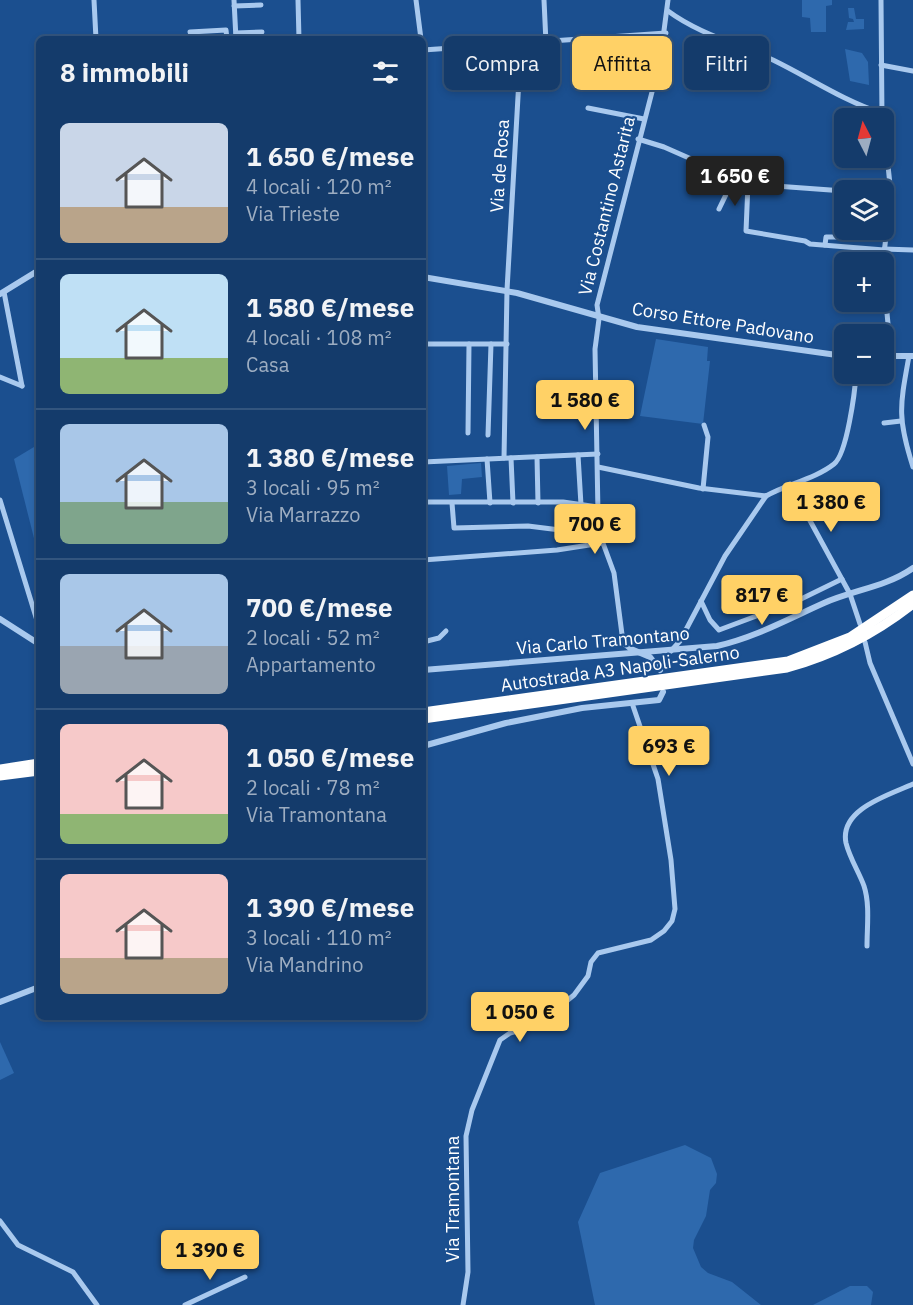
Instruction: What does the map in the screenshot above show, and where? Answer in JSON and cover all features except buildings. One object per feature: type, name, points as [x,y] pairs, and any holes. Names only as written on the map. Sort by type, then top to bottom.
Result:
[{"type":"highway","name":"Autostrada A3 Napoli-Salerno","points":[[426,712],[788,661],[850,637],[913,595]]},
{"type":"highway","name":"Autostrada A3 Napoli-Salerno","points":[[426,719],[787,669],[852,644],[913,604]]},
{"type":"highway","points":[[0,769],[36,763]]},
{"type":"highway","points":[[0,776],[36,771]]},
{"type":"street","points":[[94,0],[96,36]]},
{"type":"street","points":[[298,0],[299,36]]},
{"type":"street","points":[[416,0],[421,36]]},
{"type":"street","points":[[544,0],[546,36]]},
{"type":"street","name":"Via Costantino Astarita","points":[[623,642],[614,573],[600,536],[595,349],[599,325],[597,305],[666,33],[668,0]]},
{"type":"street","points":[[881,0],[882,108]]},
{"type":"street","points":[[261,4],[234,3],[236,36],[262,32]]},
{"type":"street","points":[[668,11],[690,24],[791,69],[843,99],[864,108]]},
{"type":"street","points":[[190,32],[226,30],[227,36]]},
{"type":"street","points":[[560,42],[666,33]]},
{"type":"street","points":[[426,50],[444,49]]},
{"type":"street","points":[[881,65],[913,71]]},
{"type":"street","name":"Via de Rosa","points":[[504,458],[507,290],[518,90]]},
{"type":"street","points":[[588,108],[644,119]]},
{"type":"street","points":[[638,139],[664,147],[748,184],[834,189]]},
{"type":"street","points":[[719,209],[734,178]]},
{"type":"street","points":[[748,184],[746,231],[825,245],[913,250]]},
{"type":"street","points":[[825,245],[826,237],[834,237]]},
{"type":"street","points":[[884,250],[885,240]]},
{"type":"street","points":[[0,377],[21,386],[2,293],[36,272]]},
{"type":"street","name":"Corso Ettore Padovano","points":[[426,277],[507,290],[597,313],[638,327],[834,355]]},
{"type":"street","points":[[426,344],[507,344]]},
{"type":"street","points":[[468,433],[469,344]]},
{"type":"street","points":[[488,435],[491,344]]},
{"type":"street","points":[[894,356],[911,356],[900,399],[905,443],[913,467]]},
{"type":"street","points":[[671,651],[680,641],[730,548],[766,496],[830,466],[840,458],[848,431],[855,384]]},
{"type":"street","points":[[884,423],[901,421]]},
{"type":"street","points":[[699,488],[708,437],[704,425]]},
{"type":"street","points":[[426,462],[598,454]]},
{"type":"street","points":[[578,455],[581,505]]},
{"type":"street","points":[[537,457],[538,502]]},
{"type":"street","points":[[511,458],[513,503]]},
{"type":"street","points":[[488,459],[490,503]]},
{"type":"street","points":[[598,467],[699,488],[766,496]]},
{"type":"street","points":[[790,484],[850,594],[860,624]]},
{"type":"street","points":[[0,500],[36,619]]},
{"type":"street","points":[[426,502],[538,502],[598,507]]},
{"type":"street","points":[[452,503],[454,528],[528,526],[600,536]]},
{"type":"street","points":[[426,560],[557,550],[602,543]]},
{"type":"street","name":"Via Carlo Tramontano","points":[[426,670],[661,652],[742,641],[850,594],[900,577],[913,568]]},
{"type":"street","points":[[701,601],[710,620],[719,630],[799,600],[842,579]]},
{"type":"street","points":[[0,619],[36,642]]},
{"type":"street","points":[[426,641],[440,638],[446,630]]},
{"type":"street","points":[[623,642],[631,649],[650,657],[661,673],[653,652]]},
{"type":"street","points":[[623,642],[624,654]]},
{"type":"street","points":[[610,656],[619,651],[623,642]]},
{"type":"street","points":[[865,642],[870,663],[913,764]]},
{"type":"street","points":[[657,662],[661,652]]},
{"type":"street","points":[[426,745],[506,723],[582,708],[659,700],[663,692]]},
{"type":"street","name":"Via Tramontana","points":[[463,1305],[468,1272],[466,1136],[472,1110],[500,1040],[510,1033],[536,1026],[574,995],[588,976],[591,962],[598,953],[651,940],[664,931],[672,921],[675,909],[671,862],[658,779],[632,703]]},
{"type":"street","points":[[867,946],[867,899],[846,841],[847,826],[852,817],[874,802],[913,784]]},
{"type":"street","points":[[0,1002],[36,988]]},
{"type":"street","points":[[0,1221],[18,1245],[73,1272],[97,1305]]},
{"type":"street","points":[[185,1305],[245,1277]]},
{"type":"shaded area","points":[[802,0],[832,0],[832,5],[826,6],[826,32],[811,32],[810,18],[802,17]]},
{"type":"shaded area","points":[[848,8],[854,8],[856,19],[864,19],[864,29],[846,30],[848,22],[854,22],[849,18]]},
{"type":"shaded area","points":[[845,49],[862,53],[868,62],[869,85],[850,81]]},
{"type":"shaded area","points":[[656,339],[708,347],[707,361],[710,361],[703,424],[640,416]]},
{"type":"shaded area","points":[[36,446],[36,546],[14,459]]},
{"type":"shaded area","points":[[481,463],[482,477],[462,479],[461,494],[449,495],[447,466]]},
{"type":"shaded area","points":[[0,1042],[14,1073],[0,1080]]},
{"type":"shaded area","points":[[685,1145],[711,1158],[717,1174],[716,1183],[710,1190],[706,1216],[694,1240],[693,1248],[701,1267],[708,1273],[732,1282],[761,1305],[595,1305],[578,1222],[600,1173]]},
{"type":"shaded area","points":[[850,1286],[867,1286],[873,1292],[871,1305],[813,1305]]}]
